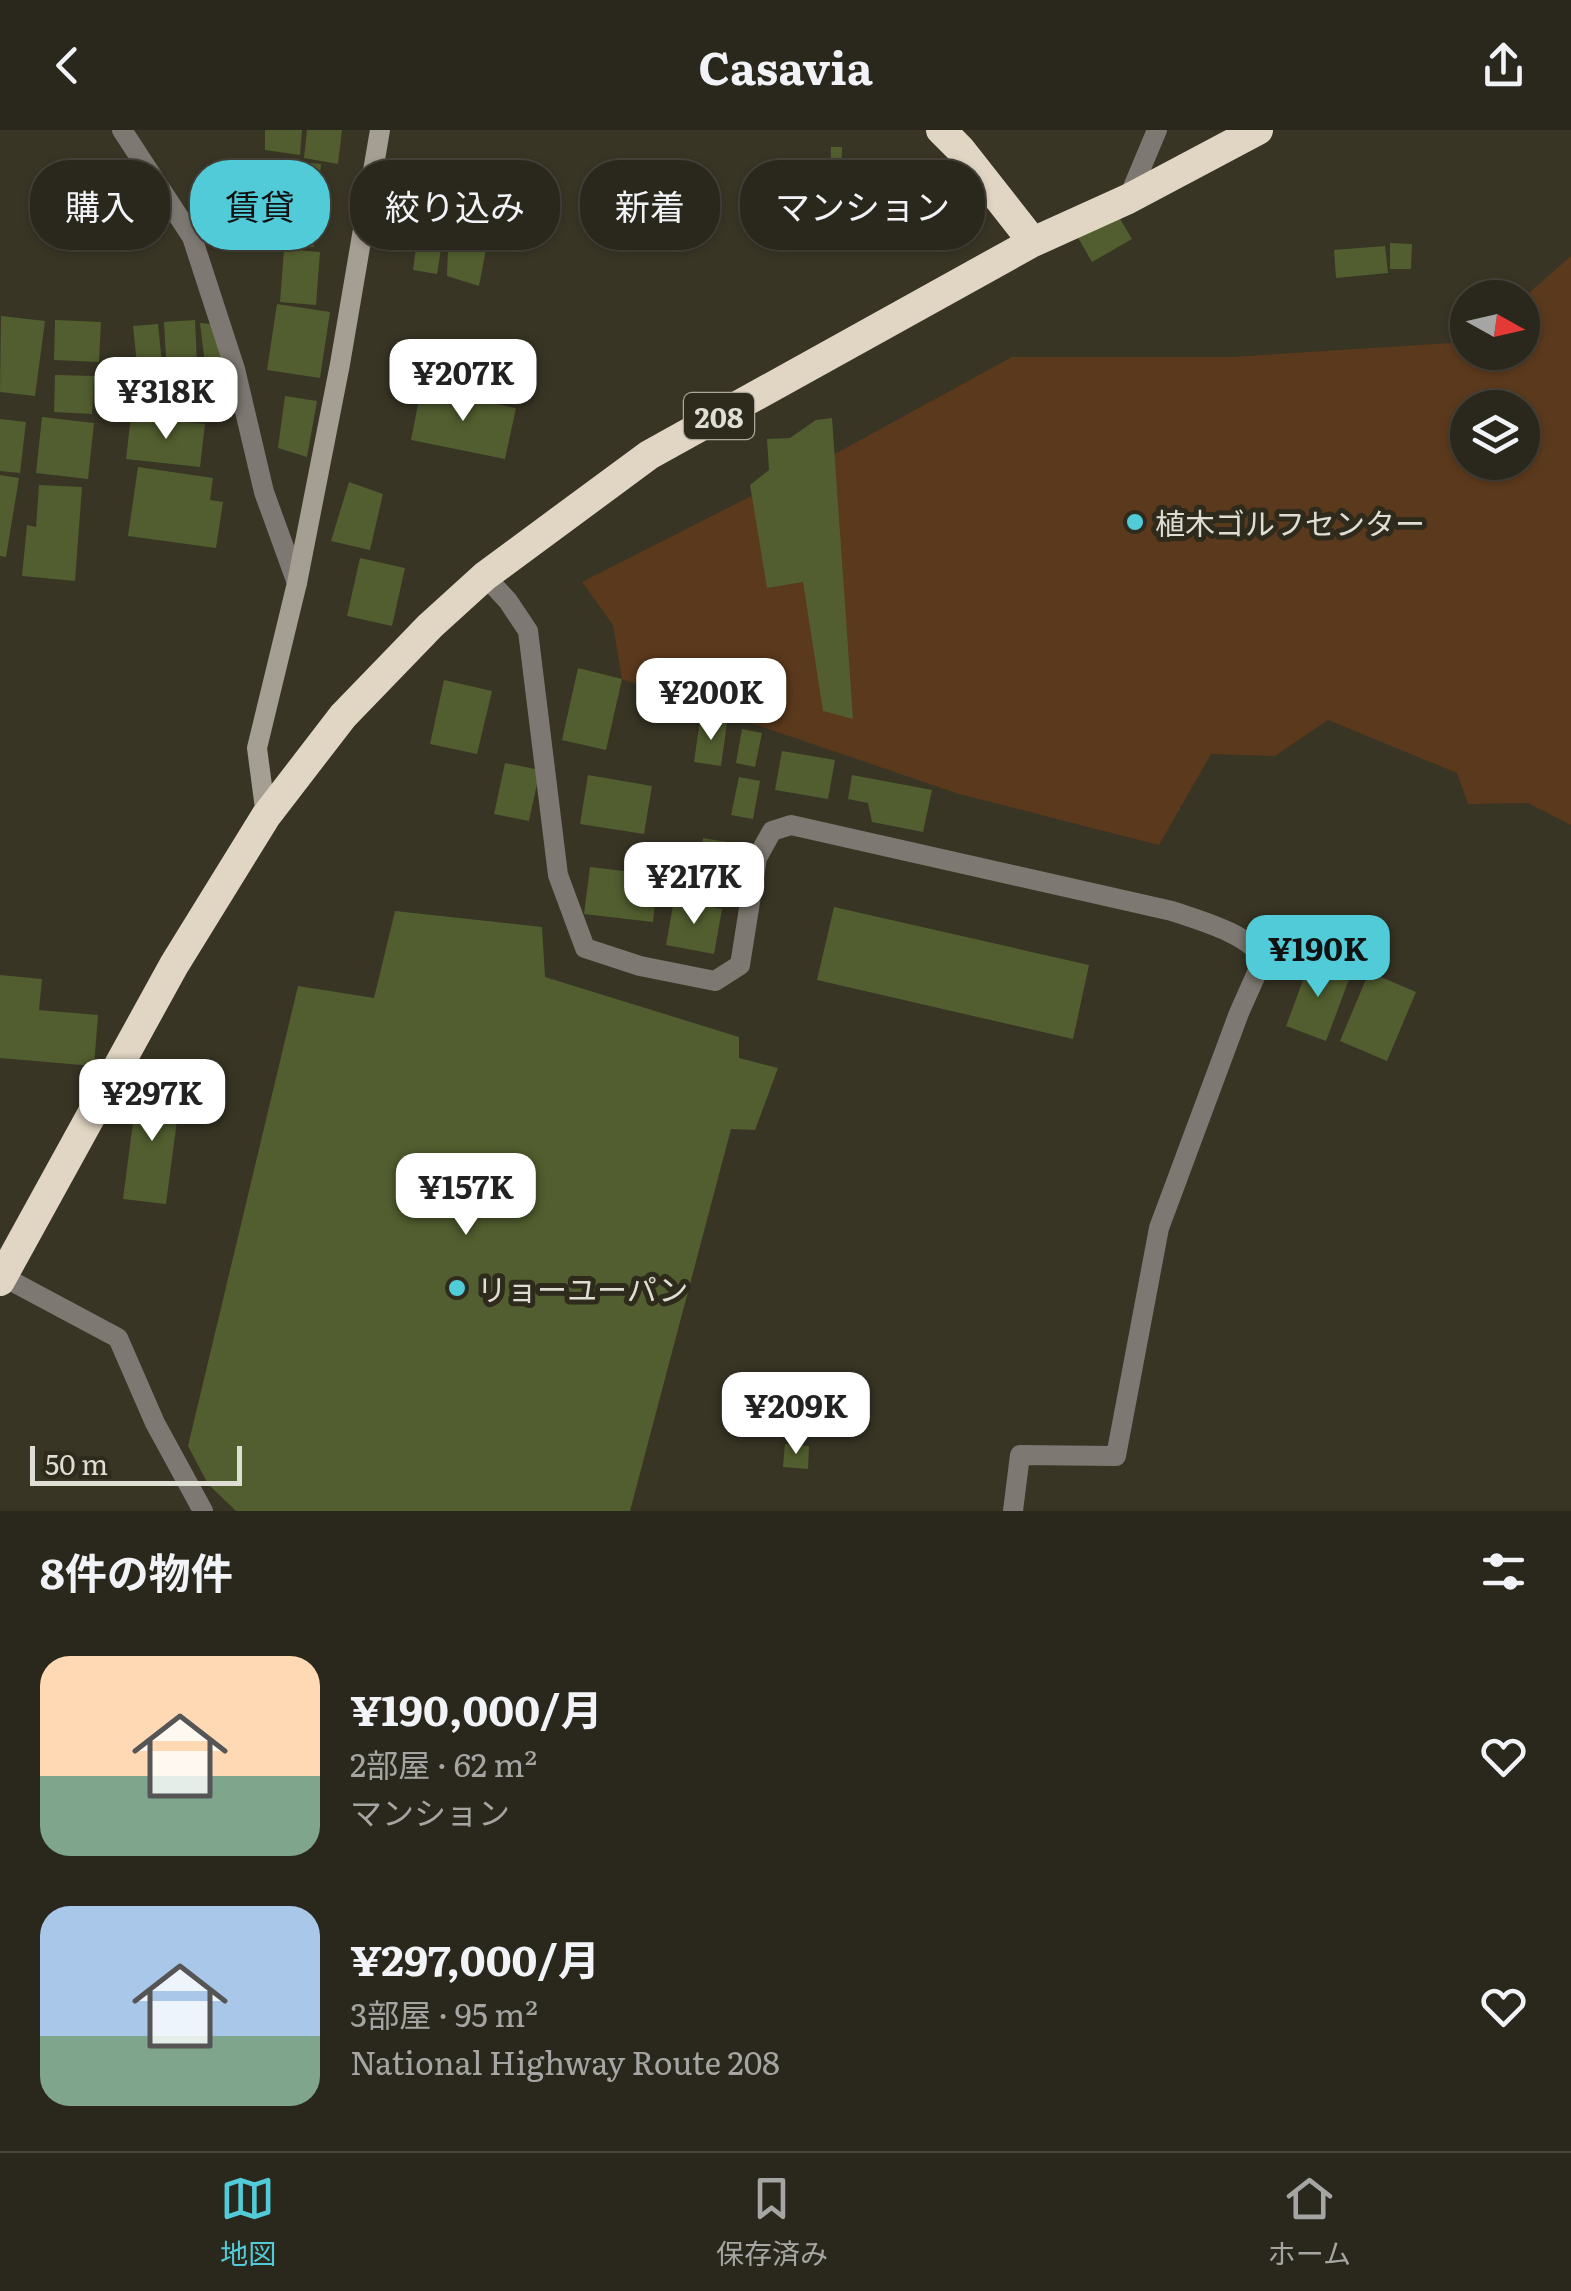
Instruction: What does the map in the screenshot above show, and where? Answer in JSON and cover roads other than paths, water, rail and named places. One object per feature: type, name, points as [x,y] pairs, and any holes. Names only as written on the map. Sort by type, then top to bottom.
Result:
[{"type":"highway","points":[[942,130],[1033,242]]},
{"type":"highway","name":"208","points":[[1,1278],[174,965],[266,816],[343,716],[430,626],[485,576],[648,454],[1033,242],[1128,199],[1258,130]]},
{"type":"street","points":[[122,130],[192,237],[235,370],[264,492],[297,584]]},
{"type":"street","points":[[266,816],[257,748],[297,584],[380,130]]},
{"type":"street","points":[[1128,199],[1157,130]]},
{"type":"street","points":[[485,576],[528,631],[558,875],[585,948],[640,966],[715,980],[740,965],[757,858],[772,831],[790,825],[1172,911],[1218,928],[1258,949],[1263,959],[1159,1228],[1116,1456],[1020,1454],[1013,1511]]},
{"type":"street","points":[[1,1278],[118,1338],[155,1423],[204,1511]]},
{"type":"place","name":"植木ゴルフセンター","points":[[1135,522]]},
{"type":"place","name":"リョーユーパン","points":[[457,1288]]}]
